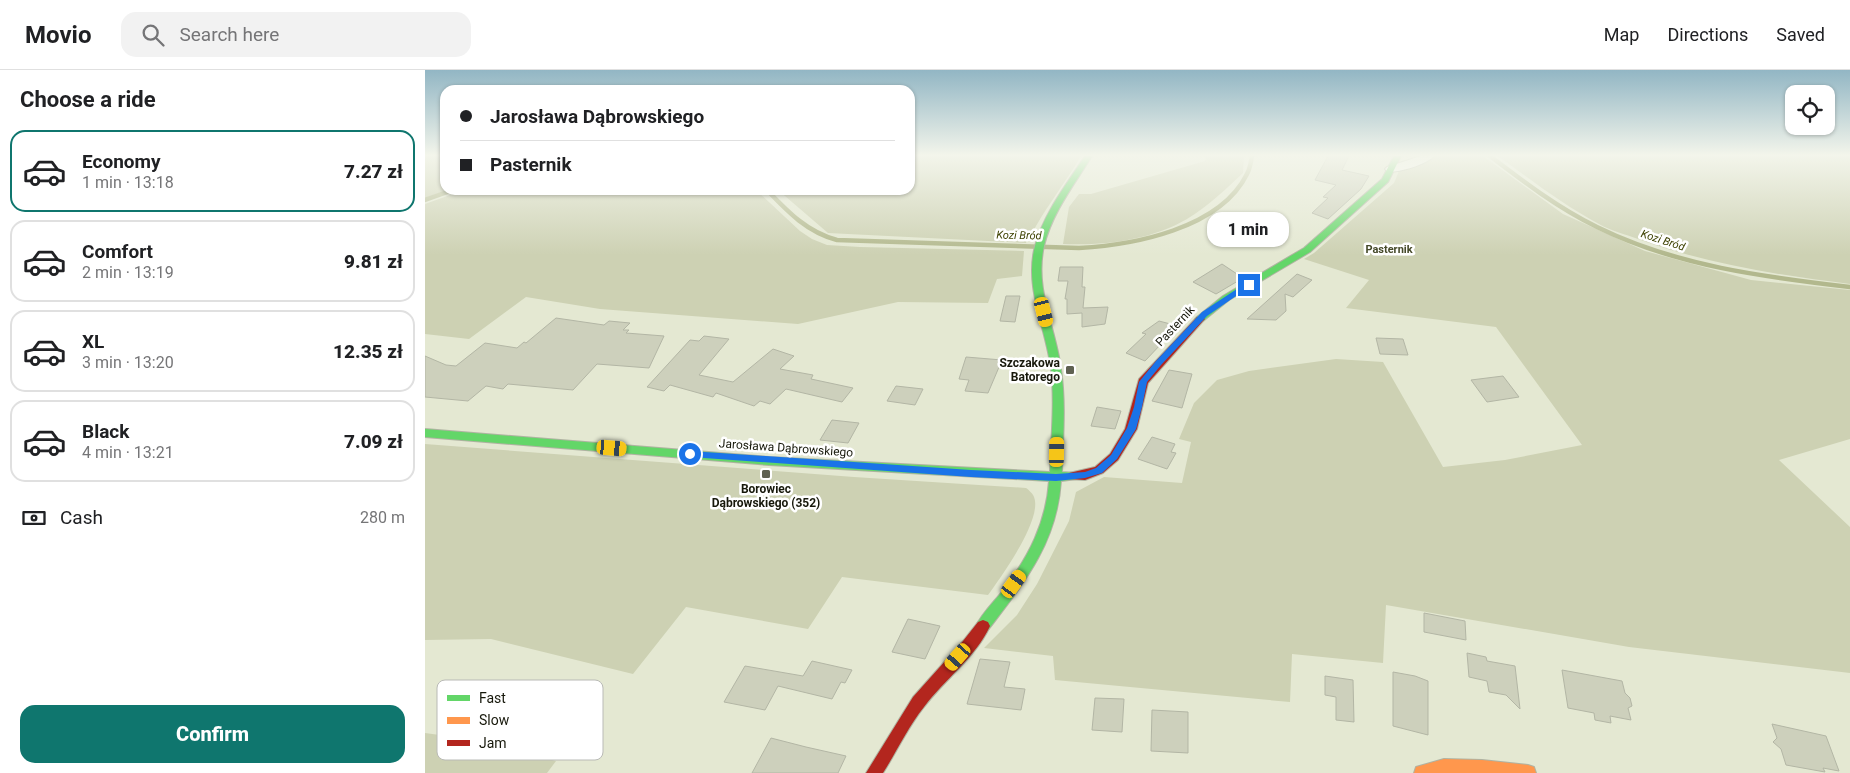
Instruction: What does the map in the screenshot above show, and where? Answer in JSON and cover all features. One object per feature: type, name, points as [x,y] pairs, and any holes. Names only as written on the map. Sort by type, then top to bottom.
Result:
[{"type":"street","points":[[874,773],[918,702],[968,646],[1032,557],[1044,536],[1050,517],[1056,477],[1057,393],[1055,362],[1037,280],[1037,260],[1042,238],[1055,208],[1068,189]]},
{"type":"street","name":"Pasternik","points":[[1056,477],[1085,475],[1099,470],[1114,457],[1131,429],[1143,382],[1204,314],[1226,298],[1307,250],[1375,189]]},
{"type":"street","name":"Jarosława Dąbrowskiego","points":[[425,433],[769,461],[1056,477]]},
{"type":"street","points":[[1422,773],[1444,767],[1482,768],[1528,773]]},
{"type":"green space","points":[[425,189],[440,189],[440,193],[425,198]]},
{"type":"green space","points":[[915,189],[1060,189],[1026,243],[828,233],[784,195],[915,195]]},
{"type":"green space","points":[[1109,189],[1225,189],[1187,219],[1158,232],[1111,243],[1063,244],[1069,207],[1079,194],[1091,194]]},
{"type":"green space","points":[[1387,189],[1528,189],[1563,214],[1645,251],[1751,280],[1850,290],[1850,439],[1779,460],[1850,527],[1850,673],[1629,647],[1386,605],[1383,663],[1292,654],[1290,702],[1055,680],[1053,656],[984,648],[1017,615],[1037,584],[1069,521],[1076,492],[1104,477],[1182,483],[1191,442],[1179,439],[1194,403],[1217,380],[1249,371],[1336,359],[1383,362],[1443,467],[1505,460],[1582,445],[1496,327],[1346,308],[1369,280],[1304,259],[1314,253]]},
{"type":"green space","points":[[1543,189],[1850,189],[1850,284],[1743,268],[1664,248],[1613,231]]},
{"type":"green space","points":[[450,195],[761,195],[800,231],[812,239],[827,245],[1024,251],[1022,276],[997,279],[988,303],[898,302],[798,324],[600,309],[526,297],[469,339],[425,334],[425,204]]},
{"type":"green space","points":[[425,444],[854,477],[1026,488],[1033,496],[1035,507],[1027,533],[1019,548],[988,595],[842,577],[808,629],[686,607],[633,674],[491,639],[425,640]]},
{"type":"green space","points":[[425,733],[437,735],[437,760],[556,761],[547,773],[425,773]]},
{"type":"building","points":[[1332,189],[1361,189],[1328,219],[1312,213],[1328,198],[1323,197]]},
{"type":"building","points":[[1222,264],[1243,278],[1216,294],[1193,282]]},
{"type":"building","points":[[1060,267],[1083,267],[1082,287],[1085,287],[1083,308],[1108,307],[1105,324],[1082,327],[1082,313],[1067,314],[1067,299],[1065,299],[1068,281],[1058,281]]},
{"type":"building","points":[[1297,274],[1312,280],[1293,297],[1285,294],[1286,311],[1276,320],[1247,319]]},
{"type":"building","points":[[1006,296],[1020,296],[1015,322],[1000,321]]},
{"type":"building","points":[[556,318],[604,325],[609,321],[630,323],[623,330],[629,330],[626,333],[664,336],[649,368],[597,364],[573,390],[508,384],[503,389],[486,386],[468,401],[425,397],[425,356],[446,365],[456,366],[485,343],[517,348],[524,342],[526,343]]},
{"type":"building","points":[[1159,321],[1178,326],[1145,361],[1126,353],[1146,334],[1142,333]]},
{"type":"building","points":[[704,336],[729,339],[699,375],[733,382],[773,349],[794,356],[780,369],[813,375],[811,379],[853,388],[842,402],[786,389],[770,404],[760,401],[754,406],[716,393],[713,397],[670,385],[664,391],[647,387],[690,340],[699,341]]},
{"type":"building","points":[[1376,338],[1403,339],[1408,355],[1380,354]]},
{"type":"building","points":[[966,357],[1002,360],[988,393],[965,391],[969,380],[959,379]]},
{"type":"building","points":[[1169,370],[1192,374],[1182,408],[1152,401]]},
{"type":"building","points":[[1503,376],[1519,397],[1487,402],[1471,380]]},
{"type":"building","points":[[896,386],[923,389],[915,405],[887,401]]},
{"type":"building","points":[[1097,407],[1121,411],[1115,429],[1091,426]]},
{"type":"building","points":[[832,420],[859,423],[848,443],[820,440]]},
{"type":"building","points":[[1152,437],[1175,444],[1171,452],[1176,453],[1167,469],[1138,459]]},
{"type":"building","points":[[1424,613],[1465,621],[1466,640],[1424,632]]},
{"type":"building","points":[[908,619],[940,626],[925,659],[892,652]]},
{"type":"building","points":[[1467,653],[1486,657],[1487,661],[1515,666],[1520,709],[1506,695],[1489,692],[1487,681],[1469,677]]},
{"type":"building","points":[[980,659],[1010,662],[1004,687],[1025,689],[1021,710],[967,704]]},
{"type":"building","points":[[812,661],[852,670],[845,683],[841,682],[832,699],[778,686],[765,710],[724,702],[745,666],[803,676]]},
{"type":"building","points":[[1562,670],[1622,681],[1625,693],[1630,698],[1632,706],[1628,708],[1631,720],[1610,716],[1611,723],[1595,720],[1594,713],[1568,708]]},
{"type":"building","points":[[1393,672],[1415,676],[1428,681],[1428,735],[1393,726]]},
{"type":"building","points":[[1325,676],[1353,680],[1354,722],[1336,720],[1336,697],[1325,695]]},
{"type":"building","points":[[1095,698],[1124,699],[1122,732],[1092,730]]},
{"type":"building","points":[[1152,710],[1188,712],[1188,753],[1151,751]]},
{"type":"building","points":[[1772,724],[1826,736],[1839,771],[1823,768],[1825,772],[1786,765],[1781,749],[1773,742],[1777,738]]},
{"type":"building","points":[[771,738],[846,756],[838,773],[752,773]]},
{"type":"waterway","name":"Kozi Bród","points":[[772,195],[790,213],[807,226],[816,232],[837,240],[1079,248],[1124,243],[1149,238],[1173,230],[1196,221],[1217,208],[1237,189]]},
{"type":"waterway","name":"Kozi Bród","points":[[1534,189],[1569,212],[1597,227],[1658,251],[1721,268],[1785,279],[1850,287]]},
{"type":"waterway","name":"Kozi Bród","points":[[425,200],[440,195]]},
{"type":"traffic: fast","points":[[983,626],[1017,582],[1039,547],[1048,523],[1054,498],[1058,406],[1057,379],[1055,361],[1040,299],[1037,261],[1044,232],[1068,189]]},
{"type":"traffic: fast","points":[[1200,319],[1226,298],[1307,250],[1375,189]]},
{"type":"traffic: fast","points":[[425,433],[769,461],[1056,477],[1073,476]]},
{"type":"traffic: slow","points":[[1422,773],[1444,767],[1482,768],[1528,773]]},
{"type":"traffic: jam","points":[[1073,476],[1085,475],[1099,470],[1114,457],[1131,429],[1143,382],[1200,319]]},
{"type":"traffic: jam","points":[[874,773],[918,702],[968,646],[983,626]]},
{"type":"place","name":"Szczakowa Batorego","points":[[1070,370]]},
{"type":"place","name":"Borowiec Dąbrowskiego (352)","points":[[766,474]]},
{"type":"district","name":"Pasternik","points":[[1389,249]]},
{"type":"route","points":[[690,454],[971,474],[1056,477],[1085,475],[1099,470],[1114,457],[1131,429],[1143,382],[1158,363],[1204,314],[1226,298],[1249,285]]}]
